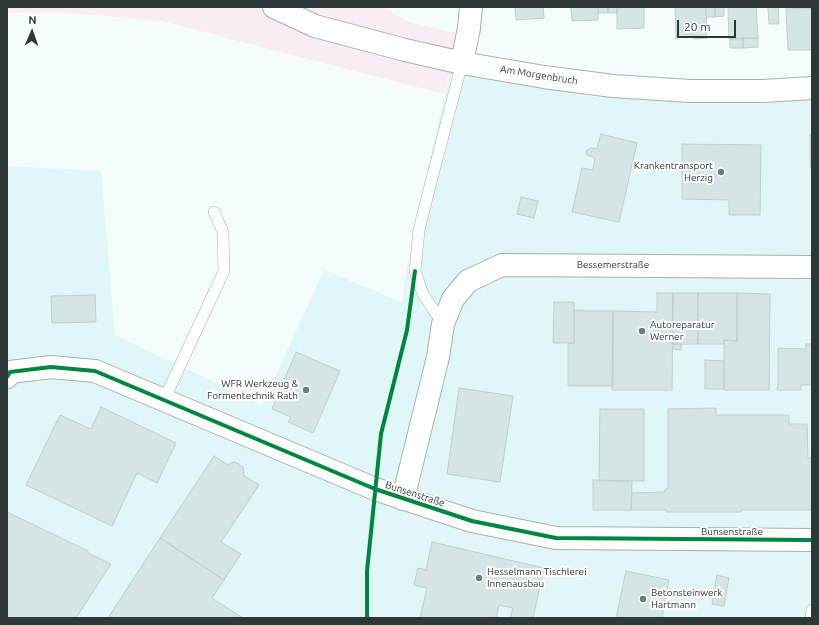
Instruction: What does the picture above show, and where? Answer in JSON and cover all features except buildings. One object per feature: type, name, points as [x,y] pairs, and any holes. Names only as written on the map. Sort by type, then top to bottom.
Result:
[{"type":"street","name":"Am Morgenbruch","points":[[274,7],[315,26],[405,50],[462,63],[544,77],[613,86],[690,91],[763,91],[812,88]]},
{"type":"street","points":[[462,63],[469,28],[471,7]]},
{"type":"street","name":"Bessemerstraße","points":[[403,499],[438,357],[444,324],[453,299],[468,281],[502,265],[812,267]]},
{"type":"street","name":"Bunsenstraße","points":[[8,371],[51,367],[96,371],[368,486],[472,521],[556,538],[812,540]]},
{"type":"lane","points":[[444,324],[423,294],[415,270],[420,230],[462,63]]},
{"type":"lane","points":[[164,400],[224,272],[223,232],[214,212]]},
{"type":"lane","points":[[811,618],[812,610]]},
{"type":"shaded area","points":[[7,7],[382,7],[411,23],[457,33],[444,94],[162,21],[62,12],[7,13]]},
{"type":"shaded area","points":[[450,71],[542,87],[612,97],[690,103],[765,102],[812,99],[812,618],[7,618],[7,166],[101,171],[115,335],[262,405],[324,270],[402,302],[423,190]]},
{"type":"cycle path","points":[[367,618],[367,571],[381,434],[407,330],[415,271]]},
{"type":"cycle path","points":[[7,377],[10,372],[51,367],[95,371],[375,489],[472,521],[556,538],[812,540]]},
{"type":"place","name":"Krankentransport Herzig","points":[[721,172]]},
{"type":"place","name":"Autoreparatur Werner","points":[[642,331]]},
{"type":"place","name":"WFR Werkzeug & Formentechnik Rath","points":[[306,390]]},
{"type":"place","name":"Hesselmann Tischlerei Innenausbau","points":[[479,578]]},
{"type":"place","name":"Betonsteinwerk Hartmann","points":[[643,599]]}]
